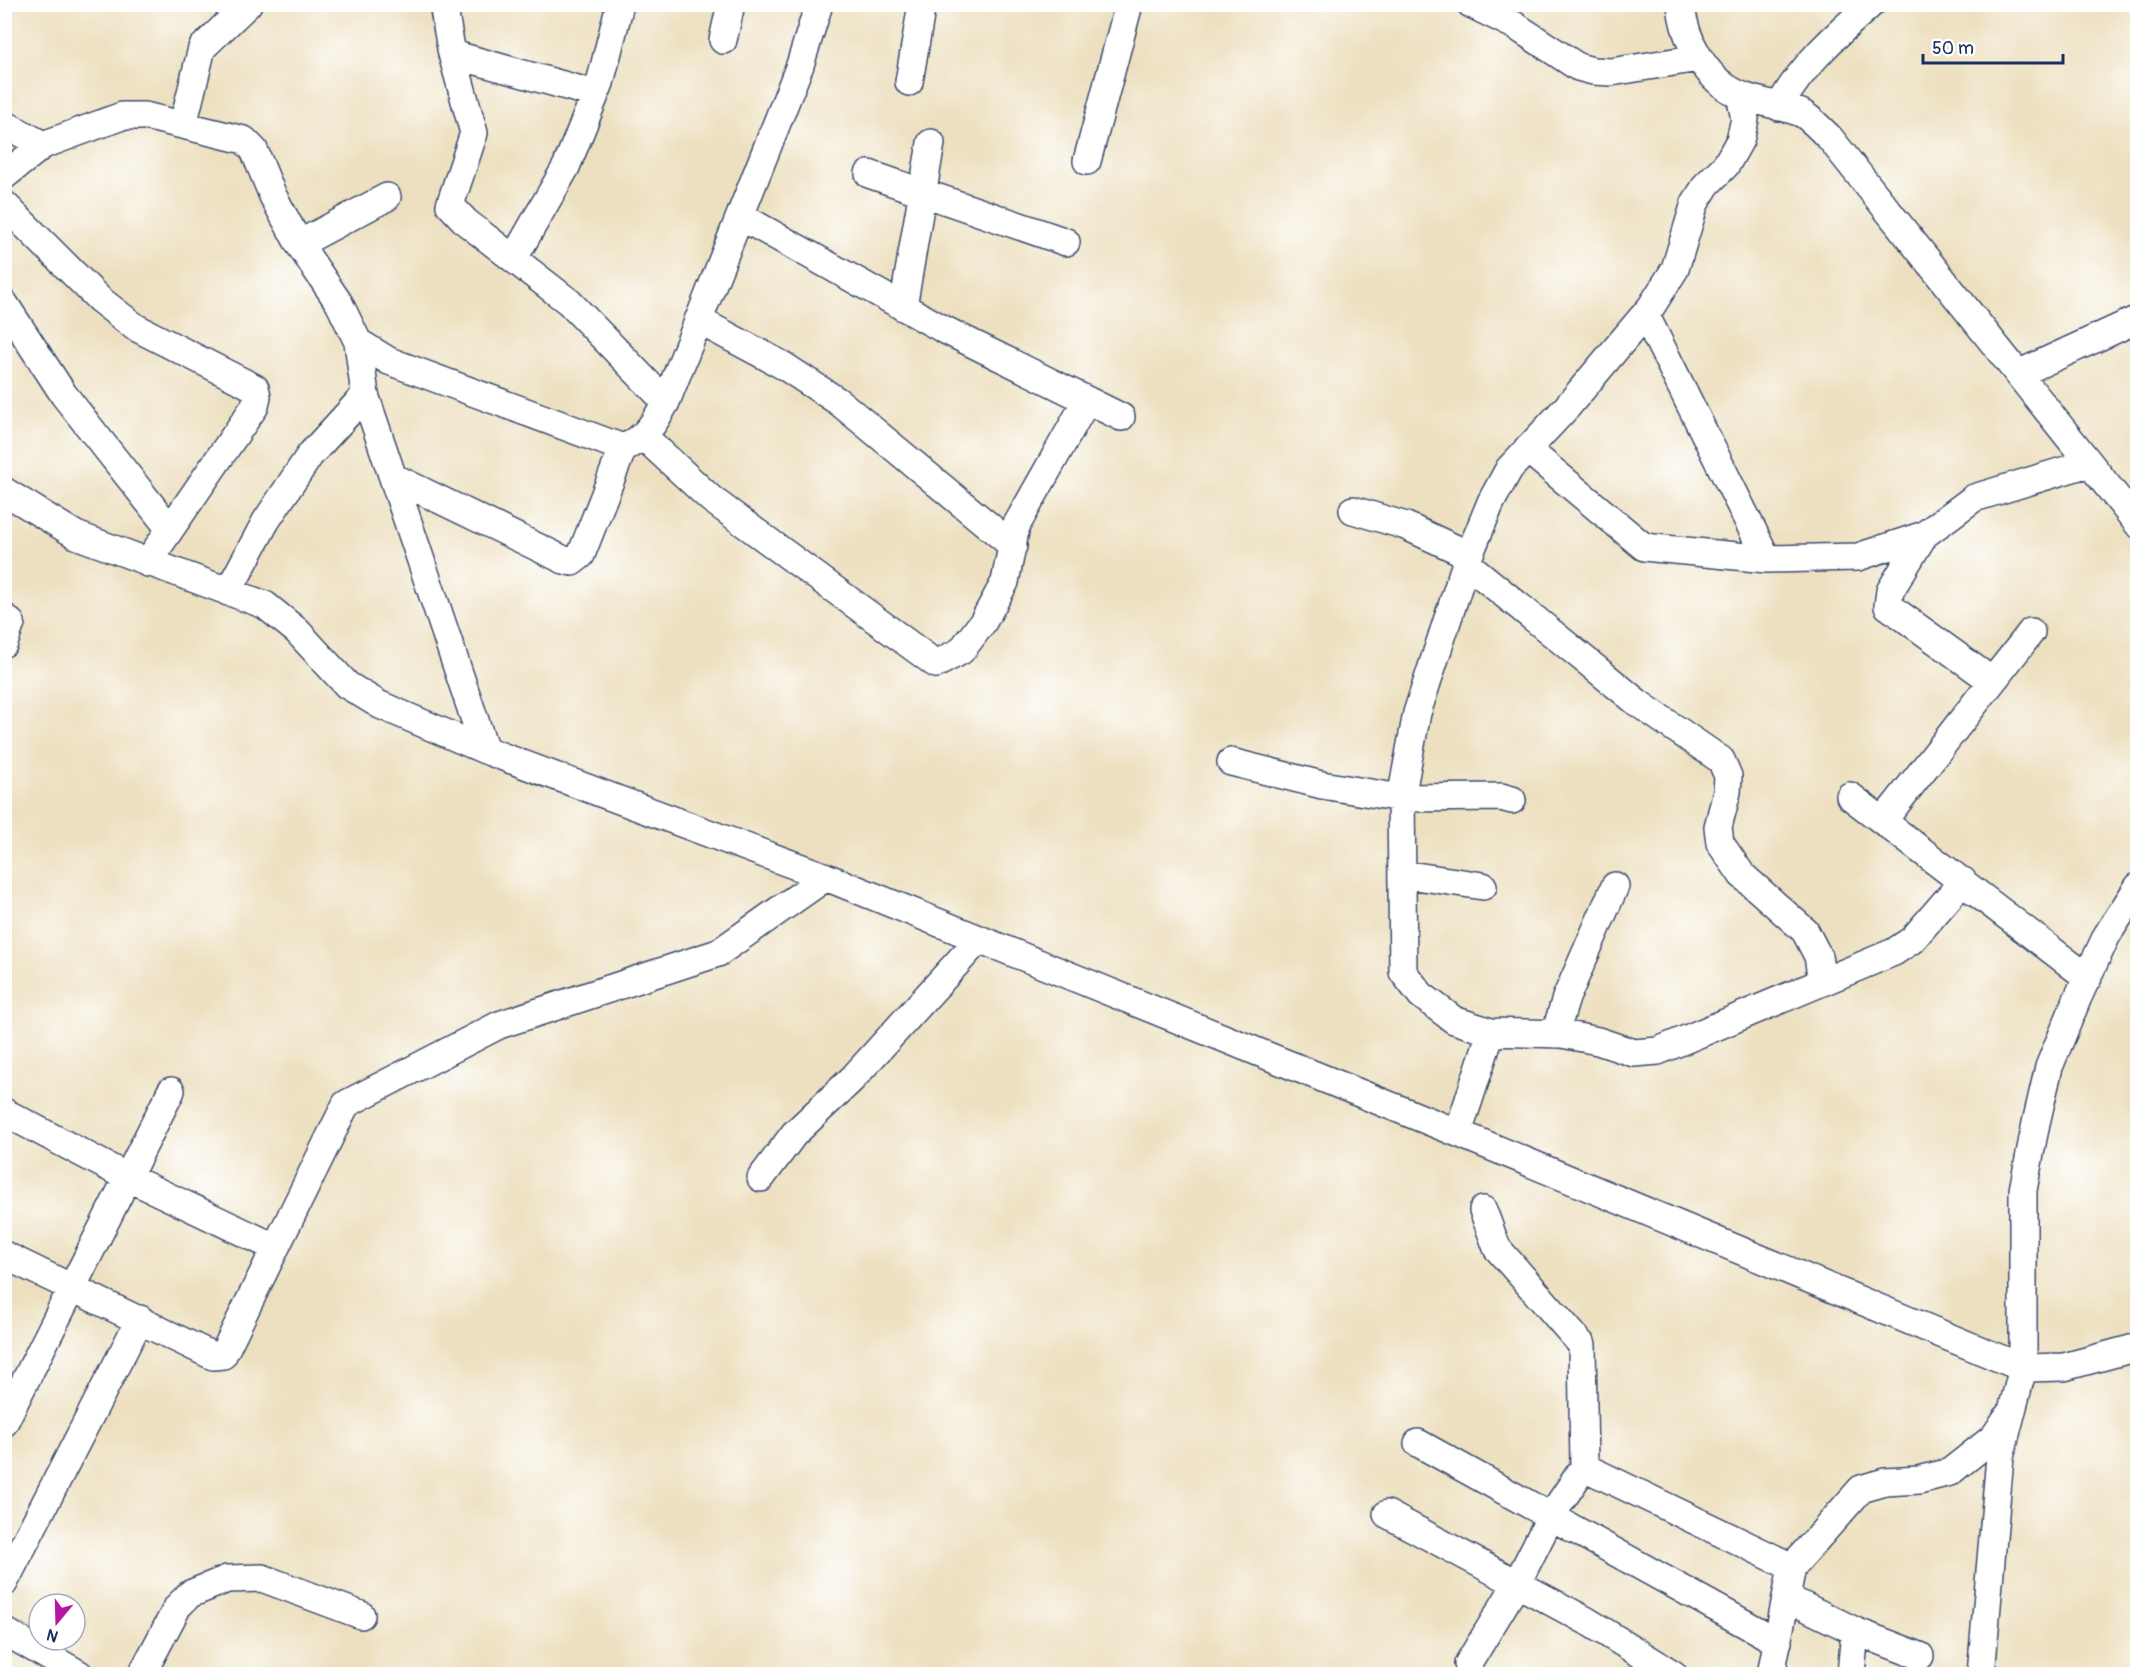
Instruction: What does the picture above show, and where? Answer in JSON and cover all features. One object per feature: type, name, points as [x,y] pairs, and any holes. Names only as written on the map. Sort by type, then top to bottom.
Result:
[{"type":"street","points":[[183,125],[202,48],[248,4]]},
{"type":"street","points":[[443,4],[452,54],[474,133],[450,205],[466,222],[569,302],[666,402]]},
{"type":"street","points":[[514,258],[566,167],[596,94],[620,4]]},
{"type":"street","points":[[723,40],[731,4]]},
{"type":"street","points":[[393,477],[564,560],[572,562],[581,555],[633,442],[655,423],[666,402],[800,65],[819,4]]},
{"type":"street","points":[[909,82],[922,4]]},
{"type":"street","points":[[1087,161],[1129,4]]},
{"type":"street","points":[[1470,4],[1514,25],[1578,67],[1593,71],[1611,72],[1699,58]]},
{"type":"street","points":[[1681,4],[1682,20],[1699,58],[1715,77],[1740,95],[1802,114],[1829,137],[2138,524]]},
{"type":"street","points":[[1779,107],[1793,81],[1831,40],[1871,4]]},
{"type":"street","points":[[452,54],[596,94]]},
{"type":"street","points":[[1740,95],[1745,119],[1740,140],[1726,165],[1707,184],[1695,203],[1675,269],[1645,314],[1567,407],[1504,477],[1467,559],[1418,713],[1401,798],[1403,972],[1421,995],[1454,1020],[1491,1032],[1555,1034],[1598,1041],[1634,1053],[1658,1051],[1894,952],[1912,940],[1963,881]]},
{"type":"street","points":[[4,176],[43,145],[122,116],[145,116],[244,140],[254,150],[273,196],[299,244],[339,303],[358,342],[365,394],[485,750]]},
{"type":"street","points":[[4,124],[43,145]]},
{"type":"street","points":[[903,307],[931,143]]},
{"type":"street","points":[[869,174],[1066,242]]},
{"type":"street","points":[[299,244],[387,197]]},
{"type":"street","points":[[4,204],[99,299],[135,327],[255,388],[257,396],[255,406],[147,562]]},
{"type":"street","points":[[740,216],[903,307],[1121,417]]},
{"type":"street","points":[[4,303],[64,395],[170,529]]},
{"type":"street","points":[[1645,314],[1767,559]]},
{"type":"street","points":[[698,320],[784,366],[839,402],[1013,546]]},
{"type":"street","points":[[2018,374],[2138,320]]},
{"type":"street","points":[[358,342],[389,361],[633,442],[936,664],[961,651],[983,622],[1005,582],[1016,526],[1088,400]]},
{"type":"street","points":[[228,591],[266,521],[310,455],[365,394]]},
{"type":"street","points":[[1527,449],[1644,548],[1767,559],[1858,557],[1924,535],[1974,498],[2089,463]]},
{"type":"street","points":[[4,491],[76,535],[265,605],[279,614],[347,686],[380,705],[485,750],[826,877],[1458,1133],[2023,1368],[2064,1367],[2138,1347]]},
{"type":"street","points":[[1353,510],[1406,526],[1467,559],[1638,703],[1721,760],[1728,776],[1727,792],[1718,827],[1720,843],[1742,875],[1804,931],[1818,956],[1822,982]]},
{"type":"street","points":[[1924,535],[1890,591],[1888,606],[1992,681]]},
{"type":"street","points":[[4,617],[11,624],[4,643]]},
{"type":"street","points":[[1883,821],[2031,632]]},
{"type":"street","points":[[1231,762],[1322,785],[1401,798],[1501,797],[1512,800]]},
{"type":"street","points":[[1850,796],[2088,978]]},
{"type":"street","points":[[1402,873],[1483,886]]},
{"type":"street","points":[[4,1255],[213,1356],[223,1355],[346,1104],[500,1025],[718,952],[826,877]]},
{"type":"street","points":[[1555,1034],[1566,998],[1615,886]]},
{"type":"street","points":[[1981,1674],[2000,1457],[2023,1368],[2023,1190],[2049,1067],[2108,935],[2138,887]]},
{"type":"street","points":[[761,1178],[794,1134],[852,1079],[979,939]]},
{"type":"street","points":[[1458,1133],[1491,1032]]},
{"type":"street","points":[[4,1423],[171,1091]]},
{"type":"street","points":[[4,1112],[129,1178],[274,1247]]},
{"type":"street","points":[[1471,1671],[1551,1515],[1584,1467],[1582,1345],[1497,1248],[1483,1210]]},
{"type":"street","points":[[4,1583],[140,1319]]},
{"type":"street","points":[[1772,1674],[1792,1567],[1861,1489],[1885,1482],[1919,1480],[1950,1472],[1994,1437],[2013,1408]]},
{"type":"street","points":[[1418,1443],[1778,1642]]},
{"type":"street","points":[[1584,1467],[1792,1567]]},
{"type":"street","points":[[1387,1514],[1587,1621],[1673,1674]]},
{"type":"street","points":[[142,1674],[178,1606],[190,1594],[227,1579],[262,1578],[361,1615]]},
{"type":"street","points":[[1787,1598],[1855,1631],[1920,1656]]},
{"type":"street","points":[[4,1631],[43,1665],[79,1674]]},
{"type":"street","points":[[1851,1674],[1855,1631]]}]
